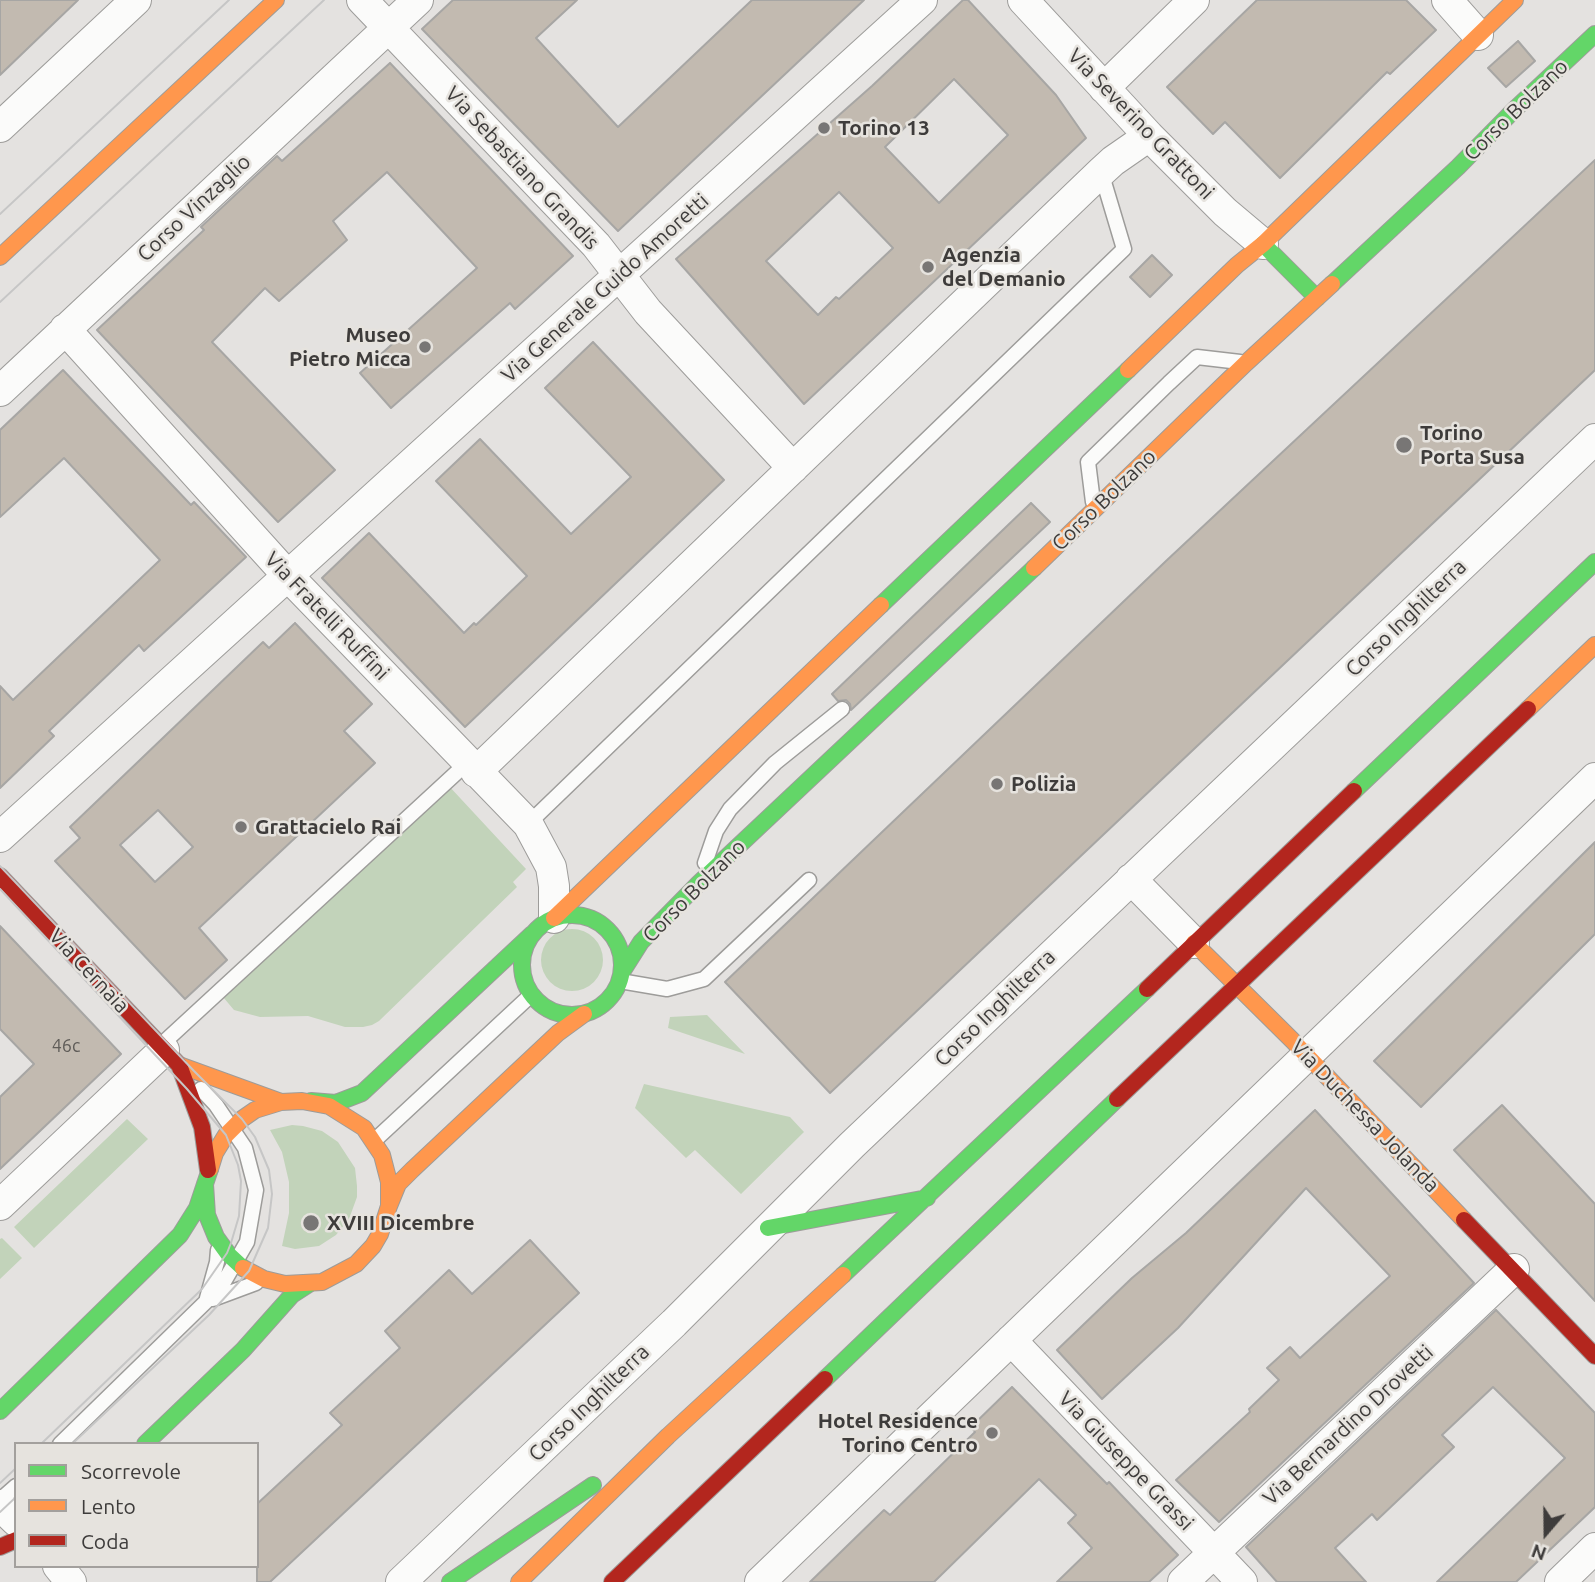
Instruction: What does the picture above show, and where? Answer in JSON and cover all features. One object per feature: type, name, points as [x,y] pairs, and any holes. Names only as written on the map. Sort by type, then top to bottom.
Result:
[{"type":"main road","points":[[0,257],[276,0]]},
{"type":"main road","points":[[0,1411],[180,1235],[197,1208],[215,1153],[232,1128],[256,1110],[281,1102],[336,1103],[362,1093],[545,924],[1237,265],[1263,244],[1515,0]]},
{"type":"main road","name":"Corso Bolzano","points":[[621,977],[641,942],[698,884],[1246,363],[1458,167],[1595,34]]},
{"type":"main road","points":[[1263,244],[1317,298]]},
{"type":"main road","points":[[519,1582],[668,1436],[927,1198],[1595,562]]},
{"type":"main road","points":[[612,1582],[1595,645]]},
{"type":"main road","name":"Via Cernaia","points":[[0,876],[167,1054],[202,1127],[207,1215],[216,1237]]},
{"type":"main road","points":[[574,915],[584,917],[603,926],[616,942],[622,962],[621,977],[607,1002],[596,1010],[574,1016],[555,1013],[542,1006],[531,995],[523,978],[522,959],[525,946],[545,924],[574,915]]},
{"type":"main road","name":"Via Duchessa Jolanda","points":[[1194,943],[1514,1269],[1595,1356]]},
{"type":"main road","points":[[216,1237],[236,1262],[264,1279],[285,1284],[309,1284],[334,1278],[356,1265],[380,1234],[398,1184],[558,1033],[584,1014]]},
{"type":"main road","name":"Via Cernaia","points":[[167,1054],[281,1102]]},
{"type":"main road","points":[[302,1101],[329,1106],[348,1116],[374,1141],[387,1172],[389,1206]]},
{"type":"main road","points":[[768,1228],[927,1198]]},
{"type":"main road","points":[[147,1442],[243,1350],[292,1295],[309,1284]]},
{"type":"main road","points":[[450,1582],[668,1436]]},
{"type":"main road","points":[[671,1549],[708,1493]]},
{"type":"street","points":[[0,127],[136,0]]},
{"type":"street","points":[[362,0],[389,26]]},
{"type":"street","name":"Corso Vinzaglio","points":[[0,391],[418,0]]},
{"type":"street","name":"Via Generale Guido Amoretti","points":[[0,837],[922,0]]},
{"type":"street","name":"Via Severino Grattoni","points":[[1023,0],[1149,136],[1225,212],[1263,244]]},
{"type":"street","points":[[1104,88],[1194,0]]},
{"type":"street","points":[[1447,0],[1478,35]]},
{"type":"street","name":"Via Sebastiano Grandis","points":[[389,26],[596,246],[648,312],[793,468]]},
{"type":"street","points":[[472,768],[793,468],[1101,172],[1149,136]]},
{"type":"street","name":"Via Fratelli Ruffini","points":[[65,329],[288,576],[527,824],[551,867],[554,886],[545,924]]},
{"type":"street","name":"Corso Inghilterra","points":[[401,1582],[674,1323],[872,1125],[1595,439]]},
{"type":"street","points":[[760,1582],[1595,778]]},
{"type":"street","name":"Via Duchessa Jolanda","points":[[1131,879],[1194,943]]},
{"type":"street","points":[[0,1205],[167,1054]]},
{"type":"street","name":"Via Bernardino Drovetti","points":[[1183,1582],[1514,1269]]},
{"type":"street","name":"Via Giuseppe Grassi","points":[[1011,1340],[1242,1582]]},
{"type":"street","points":[[0,1503],[14,1519]]},
{"type":"street","points":[[1560,1582],[1595,1548]]},
{"type":"street","points":[[60,1568],[71,1582]]},
{"type":"lane","points":[[527,824],[1124,249],[1101,172]]},
{"type":"lane","points":[[1094,510],[1088,462],[1106,444],[1197,357],[1246,363]]},
{"type":"lane","points":[[698,884],[716,831],[730,809],[775,763],[842,709]]},
{"type":"lane","points":[[62,1442],[221,1287],[247,1241],[256,1190],[245,1147],[216,1105],[167,1054],[472,768]]},
{"type":"lane","points":[[621,977],[667,989],[704,979],[809,880]]},
{"type":"lane","points":[[374,1141],[531,995]]},
{"type":"lane","points":[[205,1303],[217,1262],[216,1237]]},
{"type":"lane","points":[[205,1303],[251,1283],[285,1284]]},
{"type":"lane","points":[[0,1503],[14,1488]]},
{"type":"green space","points":[[448,785],[526,869],[513,882],[517,887],[372,1025],[345,1027],[308,1016],[260,1017],[234,1010],[223,997]]},
{"type":"green space","points":[[572,929],[584,931],[594,938],[601,948],[601,972],[594,982],[584,989],[572,991],[560,989],[550,982],[543,972],[541,960],[543,948],[550,938],[560,931]]},
{"type":"green space","points":[[707,1015],[745,1054],[668,1028],[670,1017]]},
{"type":"green space","points":[[644,1084],[790,1117],[804,1132],[741,1194],[695,1150],[686,1158],[635,1108]]},
{"type":"green space","points":[[127,1119],[148,1139],[34,1248],[14,1227]]},
{"type":"green space","points":[[292,1125],[322,1131],[338,1142],[355,1168],[357,1186],[357,1197],[349,1219],[336,1235],[319,1246],[295,1249],[282,1246],[289,1213],[289,1182],[282,1152],[270,1130]]},
{"type":"green space","points":[[0,1239],[22,1258],[0,1279]]},
{"type":"building","points":[[0,0],[78,0],[0,75]]},
{"type":"building","points":[[453,0],[577,0],[536,38],[618,127],[752,0],[864,0],[618,231],[422,29]]},
{"type":"building","points":[[963,0],[968,0],[1056,95],[1086,138],[804,404],[676,259],[872,86]],"holes":[[[954,79],[1008,135],[939,203],[885,147]],[[839,192],[893,248],[818,315],[766,261]]]},
{"type":"building","points":[[1257,0],[1406,0],[1436,30],[1390,74],[1387,72],[1280,178],[1225,122],[1213,134],[1167,87]]},
{"type":"building","points":[[1518,41],[1535,61],[1506,87],[1488,68]]},
{"type":"building","points":[[390,63],[573,256],[515,309],[510,303],[391,408],[360,373],[477,268],[387,172],[333,221],[347,240],[279,301],[265,288],[212,342],[335,470],[278,522],[97,330],[204,230],[201,227],[277,156],[282,161]]},
{"type":"building","name":"Torino Porta Susa","points":[[1595,160],[1595,370],[830,1093],[725,982],[1166,561]]},
{"type":"building","points":[[1152,255],[1172,275],[1150,297],[1130,277]]},
{"type":"building","points":[[593,342],[724,480],[465,727],[322,578],[369,533],[464,633],[474,623],[476,625],[527,576],[436,481],[480,439],[571,534],[631,477],[545,388]]},
{"type":"building","points":[[63,370],[191,505],[194,502],[246,557],[144,651],[139,645],[49,731],[54,736],[0,788],[0,686],[13,700],[160,560],[64,458],[0,517],[0,430]]},
{"type":"building","points":[[1031,503],[1050,522],[851,710],[846,700],[838,701],[832,694]]},
{"type":"building","points":[[295,623],[372,704],[344,731],[375,763],[199,928],[227,960],[185,999],[55,861],[80,838],[70,827],[263,642],[269,648]],"holes":[[[158,810],[193,847],[155,882],[120,845]]]},
{"type":"building","points":[[1595,842],[1595,934],[1421,1107],[1374,1061]]},
{"type":"building","points":[[0,926],[121,1054],[0,1169],[0,1097],[34,1064],[0,1029]]},
{"type":"building","points":[[1502,1105],[1595,1204],[1595,1301],[1454,1150]]},
{"type":"building","points":[[1315,1110],[1474,1283],[1219,1522],[1176,1480],[1250,1412],[1249,1409],[1279,1380],[1267,1368],[1290,1347],[1300,1358],[1390,1276],[1306,1188],[1178,1328],[1102,1399],[1057,1350],[1132,1278],[1186,1233]]},
{"type":"building","points":[[530,1240],[579,1293],[270,1582],[257,1582],[259,1502],[342,1425],[330,1413],[400,1348],[385,1331],[449,1270],[472,1294]]},
{"type":"building","points":[[1496,1310],[1595,1413],[1595,1507],[1516,1582],[1437,1582],[1565,1458],[1493,1387],[1442,1435],[1454,1447],[1377,1520],[1372,1514],[1335,1548],[1366,1582],[1277,1582],[1246,1547]]},
{"type":"building","points":[[1012,1387],[1107,1484],[1109,1482],[1178,1555],[1149,1582],[1057,1582],[1092,1548],[1068,1523],[1076,1515],[1039,1479],[934,1582],[810,1582],[884,1510],[890,1515],[975,1432],[971,1427]]},
{"type":"tram line","points":[[0,214],[229,0]]},
{"type":"tram line","points":[[0,302],[324,0]]},
{"type":"tram line","points":[[0,866],[242,1119],[255,1137],[269,1170],[272,1194],[268,1228],[249,1271],[209,1315],[74,1442]]},
{"type":"tram line","points":[[0,889],[187,1089],[226,1135],[238,1165],[241,1181],[239,1216],[231,1243],[202,1289],[43,1442]]},
{"type":"tram line","points":[[0,1483],[14,1470]]},
{"type":"tram line","points":[[0,1512],[14,1499]]},
{"type":"traffic: fast","points":[[1332,284],[1595,34]]},
{"type":"traffic: fast","points":[[1263,244],[1317,298]]},
{"type":"traffic: fast","points":[[881,605],[1128,370]]},
{"type":"traffic: fast","points":[[1354,791],[1595,562]]},
{"type":"traffic: fast","points":[[622,972],[641,942],[698,884],[1034,568]]},
{"type":"traffic: fast","points":[[572,915],[600,923],[614,937],[622,965],[614,993],[600,1007],[572,1015],[544,1007],[530,993],[522,965],[530,937],[544,923],[572,915]]},
{"type":"traffic: fast","points":[[311,1101],[336,1103],[362,1093],[532,934]]},
{"type":"traffic: fast","points":[[843,1275],[1147,989]]},
{"type":"traffic: fast","points":[[825,1379],[1117,1099]]},
{"type":"traffic: fast","points":[[0,1411],[180,1235],[197,1208],[210,1169]]},
{"type":"traffic: fast","points":[[205,1184],[207,1215],[216,1237],[243,1268]]},
{"type":"traffic: fast","points":[[768,1228],[927,1198]]},
{"type":"traffic: fast","points":[[147,1442],[243,1350],[292,1295],[309,1284]]},
{"type":"traffic: fast","points":[[450,1582],[593,1485]]},
{"type":"traffic: slow","points":[[0,257],[276,0]]},
{"type":"traffic: slow","points":[[1128,370],[1237,265],[1263,244],[1515,0]]},
{"type":"traffic: slow","points":[[1034,568],[1246,363],[1332,284]]},
{"type":"traffic: slow","points":[[554,918],[881,605]]},
{"type":"traffic: slow","points":[[1528,709],[1595,645]]},
{"type":"traffic: slow","points":[[1194,943],[1292,1040],[1464,1220]]},
{"type":"traffic: slow","points":[[389,1206],[398,1184],[412,1170],[558,1033],[584,1014]]},
{"type":"traffic: slow","points":[[179,1065],[281,1102]]},
{"type":"traffic: slow","points":[[210,1169],[215,1153],[226,1135],[242,1119],[255,1110],[281,1102],[302,1101],[329,1106],[364,1128],[382,1155],[389,1182],[389,1206],[380,1234],[356,1264],[322,1282],[285,1284],[264,1279],[243,1268]]},
{"type":"traffic: slow","points":[[519,1582],[668,1436],[843,1275]]},
{"type":"traffic: jam","points":[[1117,1099],[1528,709]]},
{"type":"traffic: jam","points":[[1147,989],[1354,791]]},
{"type":"traffic: jam","points":[[0,876],[179,1065],[202,1127],[208,1170]]},
{"type":"traffic: jam","points":[[1464,1220],[1595,1356]]},
{"type":"traffic: jam","points":[[612,1582],[825,1379]]},
{"type":"traffic: jam","points":[[0,1547],[14,1541]]},
{"type":"place","name":"Torino 13","points":[[824,128]]},
{"type":"place","name":"Agenzia del Demanio","points":[[928,267]]},
{"type":"place","name":"Museo Pietro Micca","points":[[425,347]]},
{"type":"place","name":"Torino Porta Susa","points":[[1404,445]]},
{"type":"place","name":"Polizia","points":[[997,784]]},
{"type":"place","name":"Grattacielo Rai","points":[[241,827]]},
{"type":"place","name":"XVIII Dicembre","points":[[311,1223]]},
{"type":"place","name":"Hotel Residence Torino Centro","points":[[992,1433]]}]
